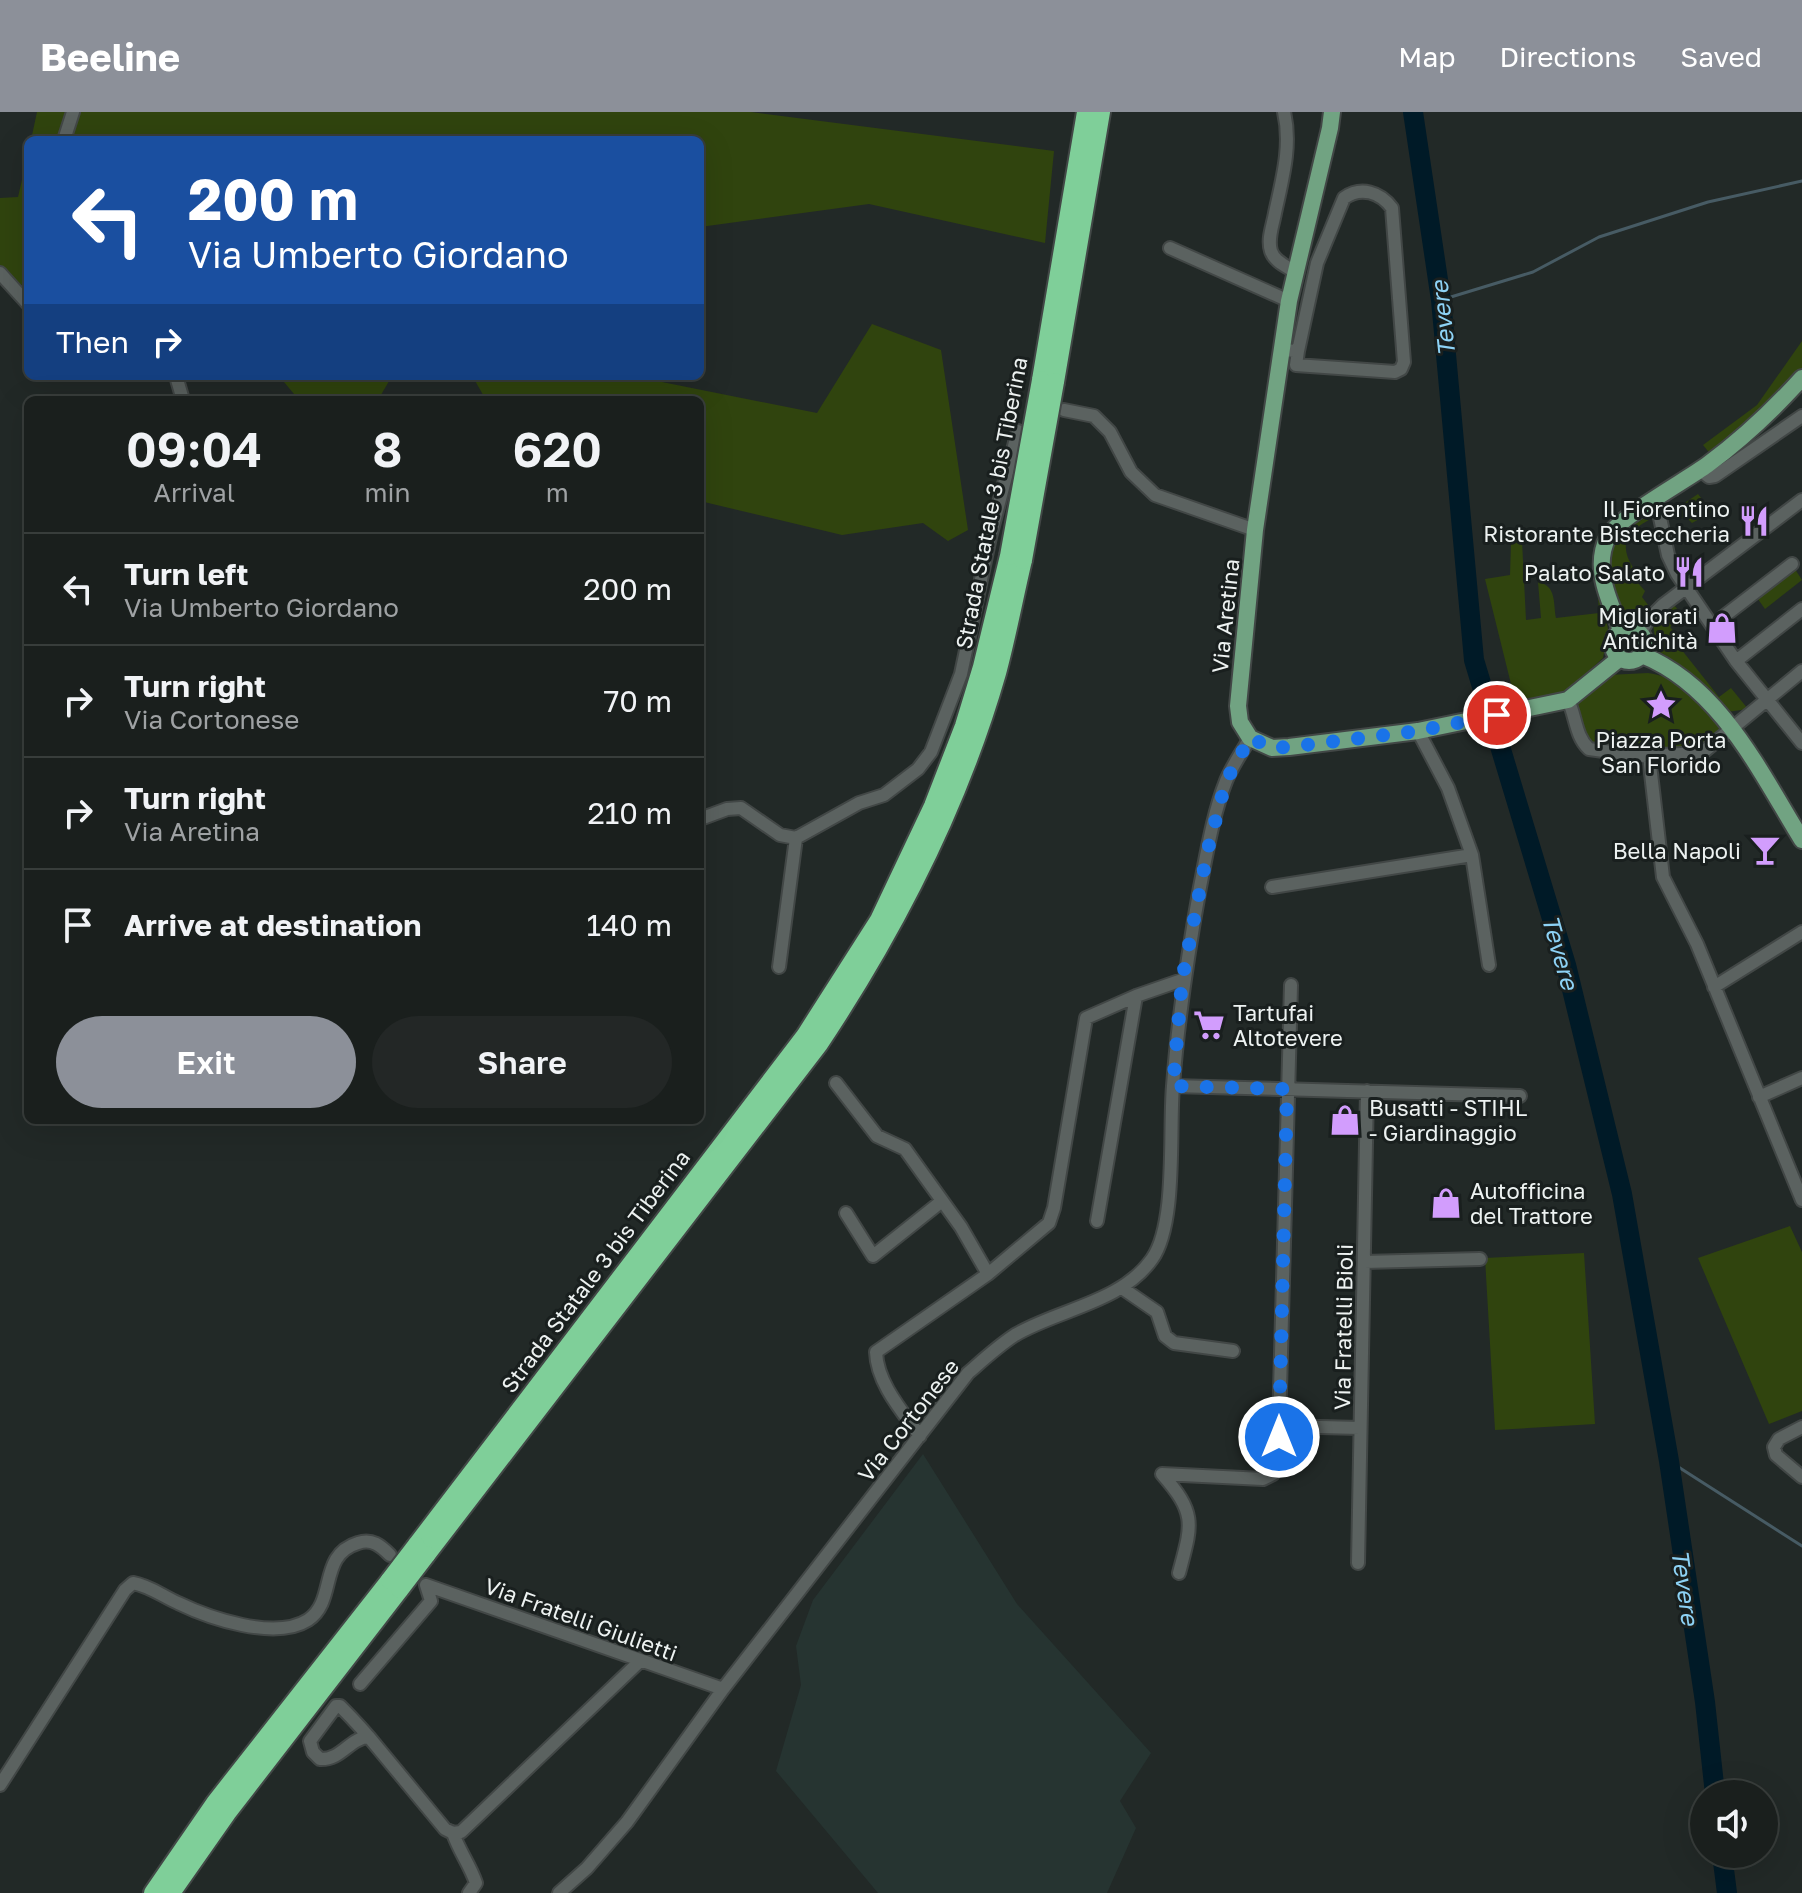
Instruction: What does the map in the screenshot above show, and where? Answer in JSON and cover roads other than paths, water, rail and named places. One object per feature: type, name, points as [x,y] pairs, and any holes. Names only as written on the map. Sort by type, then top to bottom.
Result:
[{"type":"highway","name":"Strada Statale 3 bis Tiberina","points":[[1048,381],[1086,112]]},
{"type":"highway","name":"Strada Statale 3 bis Tiberina","points":[[153,1893],[215,1803],[421,1551],[805,1036],[872,931],[933,806],[964,726],[1016,558],[1101,112]]},
{"type":"highway","name":"Strada Statale 3 bis Tiberina","points":[[171,1893],[395,1584]]},
{"type":"main road","name":"Via Aretina","points":[[1250,738],[1240,722],[1238,706],[1255,530],[1290,350],[1289,301],[1332,112]]},
{"type":"main road","points":[[1622,632],[1606,593],[1602,573],[1609,535],[1624,521],[1700,470],[1763,417],[1802,378]]},
{"type":"main road","points":[[1250,738],[1272,748],[1418,731],[1568,700],[1620,658],[1634,660],[1642,655],[1645,644],[1640,634],[1632,630],[1622,632],[1614,645],[1620,658]]},
{"type":"main road","points":[[1642,655],[1663,663],[1704,695],[1731,729],[1802,840]]},
{"type":"street","points":[[65,136],[73,112]]},
{"type":"street","points":[[1284,112],[1287,161],[1270,237],[1271,252],[1295,272]]},
{"type":"street","points":[[1353,192],[1375,192],[1385,198],[1392,208],[1404,362],[1401,369],[1395,372],[1296,365],[1290,350],[1317,263],[1344,198],[1353,192]]},
{"type":"street","points":[[1170,248],[1289,301]]},
{"type":"street","points":[[0,273],[24,300]]},
{"type":"street","points":[[1064,410],[1094,416],[1110,432],[1131,472],[1155,495],[1255,530]]},
{"type":"street","points":[[1700,470],[1709,477],[1715,476],[1802,416]]},
{"type":"street","points":[[704,818],[727,809],[741,808],[780,835],[796,838],[859,803],[884,795],[918,769],[931,752],[961,674],[990,537],[1018,431]]},
{"type":"street","points":[[1658,498],[1668,555],[1686,586],[1719,621],[1736,661],[1802,743]]},
{"type":"street","points":[[1640,634],[1648,620],[1686,586],[1802,500]]},
{"type":"street","points":[[1719,621],[1796,561]]},
{"type":"street","points":[[1736,661],[1802,609]]},
{"type":"street","points":[[1568,700],[1579,738],[1589,749],[1649,756],[1702,753],[1802,671]]},
{"type":"street","points":[[1418,731],[1448,788],[1472,855],[1489,965]]},
{"type":"street","name":"Via Cortonese","points":[[559,1893],[587,1868],[627,1822],[723,1689],[968,1373],[1017,1334],[1122,1288],[1150,1262],[1164,1231],[1182,980],[1208,849],[1226,781],[1250,738]]},
{"type":"street","points":[[1649,756],[1663,877],[1697,944],[1802,1200]]},
{"type":"street","points":[[779,967],[796,838]]},
{"type":"street","points":[[1272,887],[1472,855]]},
{"type":"street","points":[[1714,987],[1802,932]]},
{"type":"street","points":[[920,1436],[891,1395],[876,1365],[876,1352],[988,1274],[1049,1223],[1056,1198],[1086,1018],[1182,980]]},
{"type":"street","points":[[1179,1573],[1190,1523],[1179,1493],[1162,1474],[1263,1479],[1273,1474],[1278,1464],[1291,985]]},
{"type":"street","points":[[1097,1221],[1136,996]]},
{"type":"street","points":[[1759,1097],[1802,1078]]},
{"type":"street","points":[[836,1083],[877,1136],[905,1149],[988,1274]]},
{"type":"street","points":[[1173,1086],[1520,1096]]},
{"type":"street","name":"Via Fratelli Bioli","points":[[1358,1563],[1367,1091]]},
{"type":"street","points":[[846,1213],[873,1256],[942,1201]]},
{"type":"street","points":[[1364,1262],[1480,1259]]},
{"type":"street","points":[[1122,1288],[1157,1312],[1165,1336],[1174,1343],[1233,1351]]},
{"type":"street","points":[[1280,1426],[1360,1428]]},
{"type":"street","points":[[1802,1427],[1779,1439],[1774,1447],[1776,1455],[1802,1477]]},
{"type":"street","points":[[0,1785],[125,1590],[133,1583],[145,1585],[206,1615],[252,1627],[288,1627],[308,1620],[320,1607],[336,1557],[346,1546],[365,1541],[379,1544],[390,1555]]},
{"type":"street","name":"Via Fratelli Giulietti","points":[[360,1684],[431,1601],[426,1585],[723,1689]]},
{"type":"street","points":[[369,1737],[362,1737],[332,1759],[320,1759],[313,1752],[310,1741],[336,1706],[340,1706],[369,1737],[445,1829],[453,1833],[461,1832],[639,1662]]},
{"type":"street","points":[[453,1833],[476,1883],[469,1893]]},
{"type":"waterway","name":"Tevere","points":[[1413,112],[1441,300],[1474,660],[1566,965],[1622,1194],[1669,1461],[1713,1780]]},
{"type":"waterway","points":[[1441,300],[1533,272],[1599,237],[1708,202],[1802,181]]},
{"type":"waterway","points":[[1669,1461],[1802,1546]]},
{"type":"waterway","name":"Tevere","points":[[1724,1868],[1727,1893]]},
{"type":"place","name":"Il Fiorentino Ristorante Bisteccheria","points":[[1754,521]]},
{"type":"place","name":"Palato Salato","points":[[1689,572]]},
{"type":"place","name":"Migliorati Antichità","points":[[1722,628]]},
{"type":"place","name":"Piazza Porta San Florido","points":[[1661,705]]},
{"type":"place","name":"Bella Napoli","points":[[1765,850]]},
{"type":"place","name":"Tartufai Altotevere","points":[[1209,1025]]},
{"type":"place","name":"Busatti - STIHL - Giardinaggio","points":[[1345,1120]]},
{"type":"place","name":"Autofficina del Trattore","points":[[1446,1203]]}]
